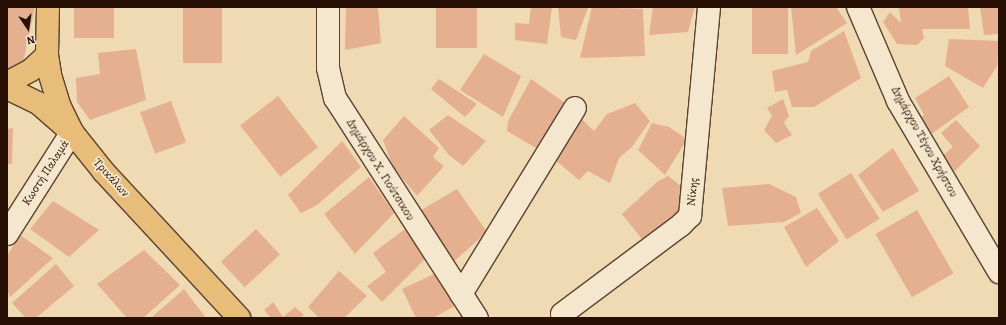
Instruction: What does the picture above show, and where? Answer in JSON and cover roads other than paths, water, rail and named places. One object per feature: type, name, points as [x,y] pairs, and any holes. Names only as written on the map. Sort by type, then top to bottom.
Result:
[{"type":"main road","name":"Τρικάλων","points":[[48,7],[47,55],[57,99],[72,132],[104,172],[239,318]]},
{"type":"main road","points":[[7,83],[31,70],[47,55]]},
{"type":"main road","points":[[7,88],[38,103],[72,132]]},
{"type":"street","name":"Δημάρχου Χ. Γιούτσικου","points":[[328,7],[328,68],[335,98],[477,318]]},
{"type":"street","name":"Νίκης","points":[[562,314],[681,226],[690,216],[709,7]]},
{"type":"street","name":"Δημάρχου Τέγου Χρήστου","points":[[858,7],[898,101],[999,272]]},
{"type":"street","points":[[461,294],[575,108]]},
{"type":"street","name":"Κωστή Παλαμά","points":[[7,234],[72,132]]}]
